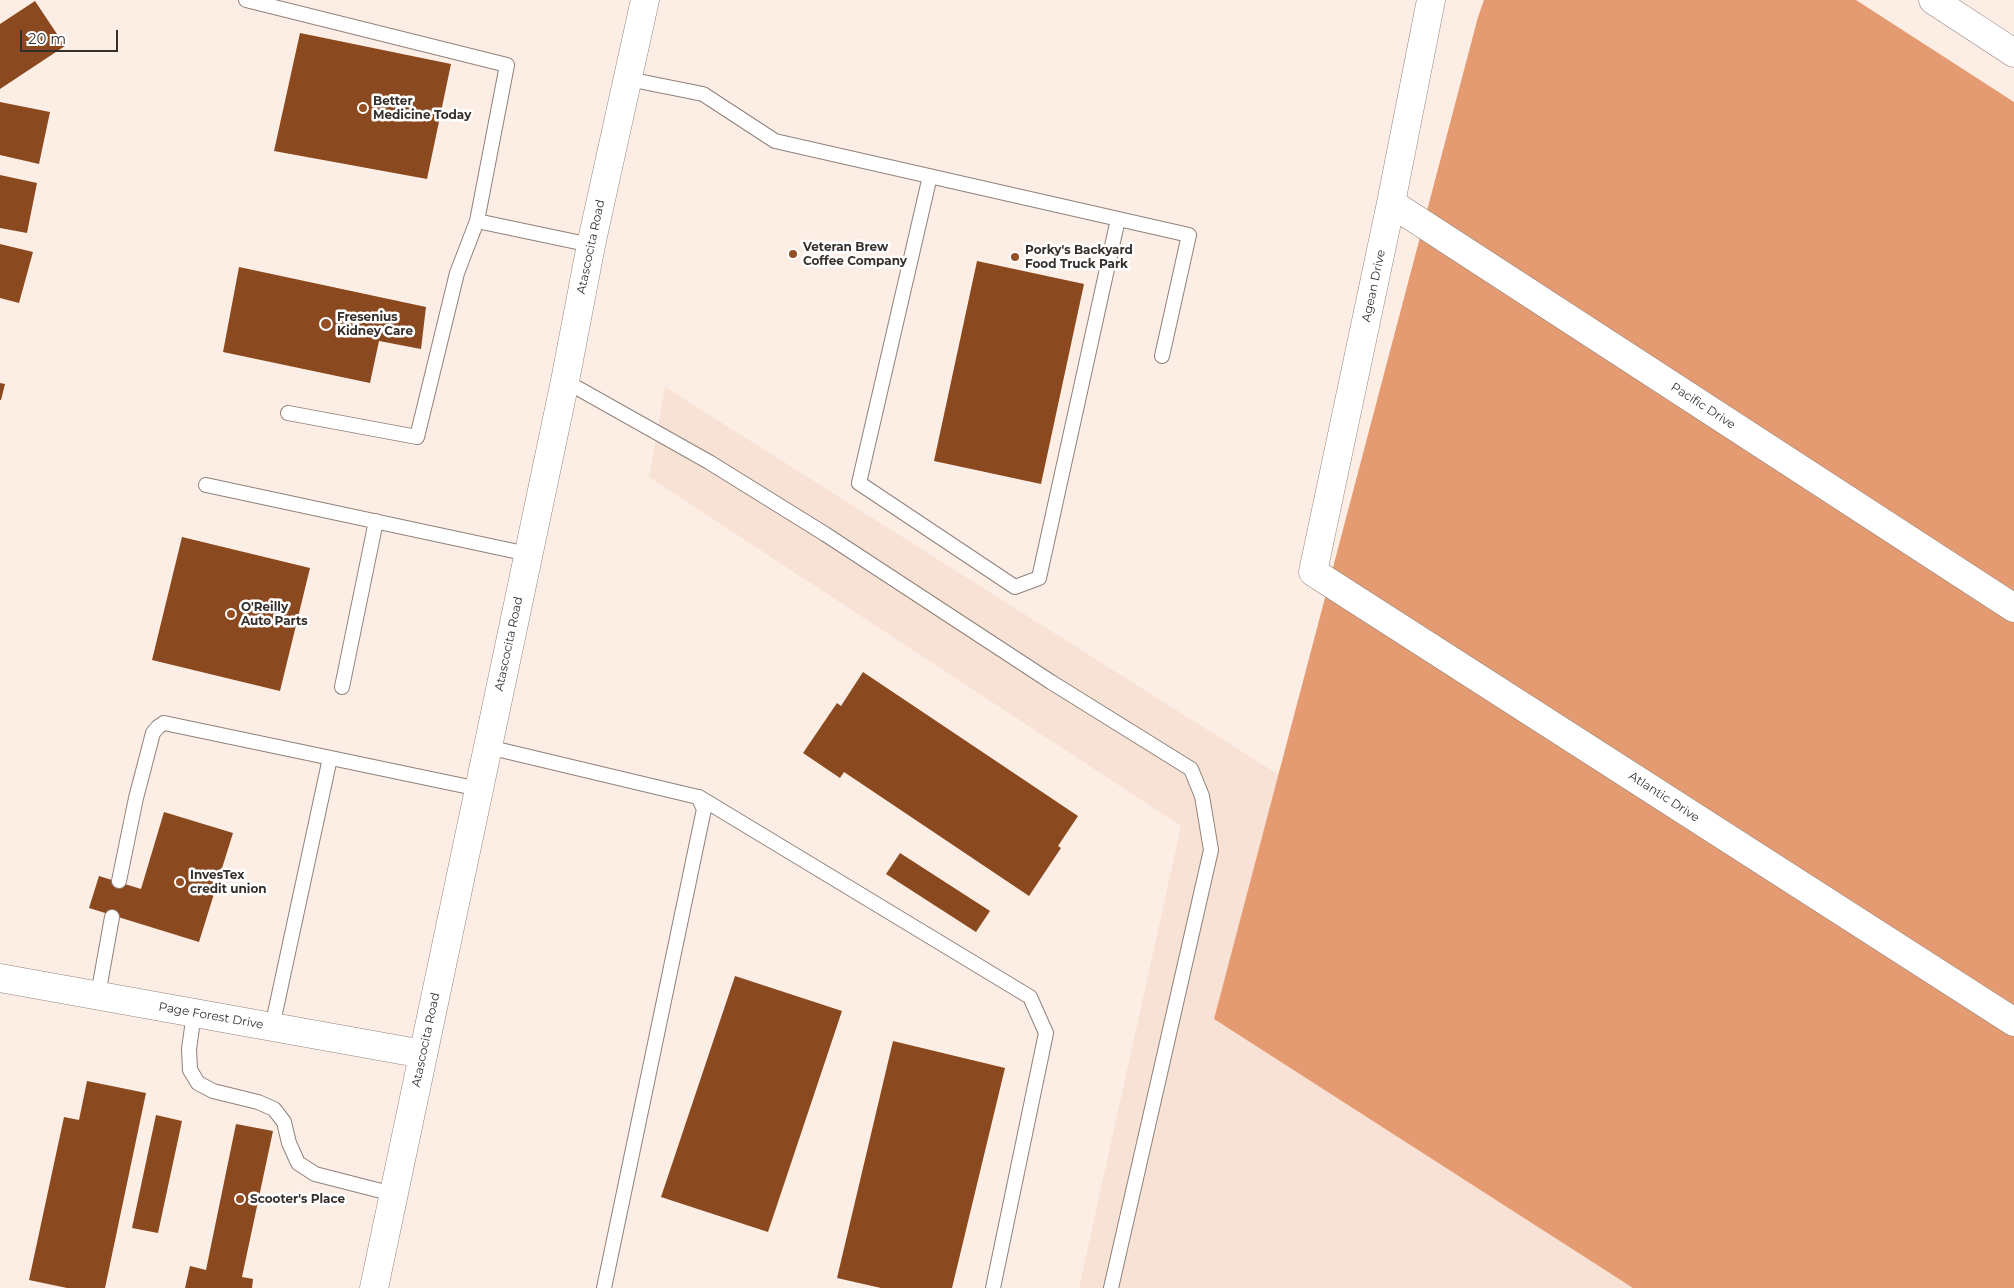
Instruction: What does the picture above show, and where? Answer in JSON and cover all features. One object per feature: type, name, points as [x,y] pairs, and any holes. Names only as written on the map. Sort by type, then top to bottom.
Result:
[{"type":"street","name":"Atascocita Road","points":[[374,1288],[565,381],[591,245],[645,0]]},
{"type":"street","name":"Agean Drive","points":[[1314,572],[1391,203],[1430,0]]},
{"type":"street","points":[[1933,0],[2014,52]]},
{"type":"street","name":"Pacific Drive","points":[[1391,203],[2014,608]]},
{"type":"street","name":"Atlantic Drive","points":[[1314,572],[2014,1022]]},
{"type":"street","name":"Page Forest Drive","points":[[0,978],[423,1054]]},
{"type":"lane","points":[[246,0],[507,65],[477,221],[457,272],[417,437],[288,413]]},
{"type":"lane","points":[[628,79],[703,94],[775,141],[1189,235],[1162,356]]},
{"type":"lane","points":[[930,176],[859,482],[1015,587],[1039,578],[1118,219]]},
{"type":"lane","points":[[477,221],[591,245]]},
{"type":"lane","points":[[565,381],[709,462],[809,524],[1051,682],[1191,769],[1202,796],[1211,850],[1111,1288]]},
{"type":"lane","points":[[206,485],[528,554]]},
{"type":"lane","points":[[342,687],[376,521]]},
{"type":"lane","points":[[119,881],[136,798],[153,733],[164,723],[479,790]]},
{"type":"lane","points":[[488,747],[698,797],[1030,997],[1046,1033],[993,1288]]},
{"type":"lane","points":[[272,1027],[330,758]]},
{"type":"lane","points":[[604,1288],[704,809],[698,797]]},
{"type":"lane","points":[[98,995],[112,916]]},
{"type":"lane","points":[[194,1013],[189,1049],[190,1070],[198,1083],[213,1091],[258,1102],[274,1109],[284,1122],[289,1143],[298,1162],[315,1174],[393,1194]]},
{"type":"shaded area","points":[[1484,0],[1856,0],[2014,102],[2014,1288],[1633,1288],[1214,1019]]},
{"type":"shaded area","points":[[665,387],[1279,775],[1214,1019],[1633,1288],[1079,1288],[1181,826],[649,477]]},
{"type":"building","points":[[35,1],[65,46],[0,89],[0,24]]},
{"type":"building","name":"Better Medicine Today","points":[[300,33],[451,64],[427,179],[274,151]]},
{"type":"building","points":[[0,102],[50,112],[39,164],[0,155]]},
{"type":"building","points":[[0,175],[37,183],[27,233],[0,228]]},
{"type":"building","points":[[0,244],[33,252],[19,303],[0,298]]},
{"type":"building","points":[[977,261],[1084,284],[1041,484],[934,461]]},
{"type":"building","name":"Fresenius Kidney Care","points":[[239,267],[426,307],[421,349],[379,341],[370,383],[223,352]]},
{"type":"building","points":[[0,383],[5,384],[1,400],[0,400]]},
{"type":"building","name":"O'Reilly Auto Parts","points":[[182,537],[310,568],[280,691],[152,660]]},
{"type":"building","points":[[863,672],[1078,816],[1058,846],[1061,848],[1029,896],[844,772],[840,778],[803,753],[837,703],[841,706]]},
{"type":"building","name":"InvesTex credit union","points":[[164,812],[233,833],[199,942],[89,908],[99,876],[141,889]]},
{"type":"building","points":[[900,853],[990,911],[976,932],[886,874]]},
{"type":"building","points":[[735,976],[842,1011],[768,1232],[661,1197]]},
{"type":"building","points":[[893,1041],[1005,1068],[952,1288],[881,1288],[837,1278]]},
{"type":"building","points":[[87,1081],[146,1093],[105,1288],[67,1288],[29,1280],[64,1117],[79,1120]]},
{"type":"building","points":[[156,1115],[182,1121],[158,1233],[132,1228]]},
{"type":"building","name":"Scooter's Place","points":[[236,1124],[273,1131],[242,1277],[253,1279],[252,1288],[185,1288],[190,1266],[206,1270]]},
{"type":"place","name":"Better Medicine Today","points":[[363,108]]},
{"type":"place","name":"Veteran Brew Coffee Company","points":[[793,254]]},
{"type":"place","name":"Porky's Backyard Food Truck Park","points":[[1015,257]]},
{"type":"place","name":"Fresenius Kidney Care","points":[[326,324]]},
{"type":"place","name":"O'Reilly Auto Parts","points":[[231,614]]},
{"type":"place","name":"InvesTex credit union","points":[[180,882]]},
{"type":"place","name":"Scooter's Place","points":[[240,1199]]}]
